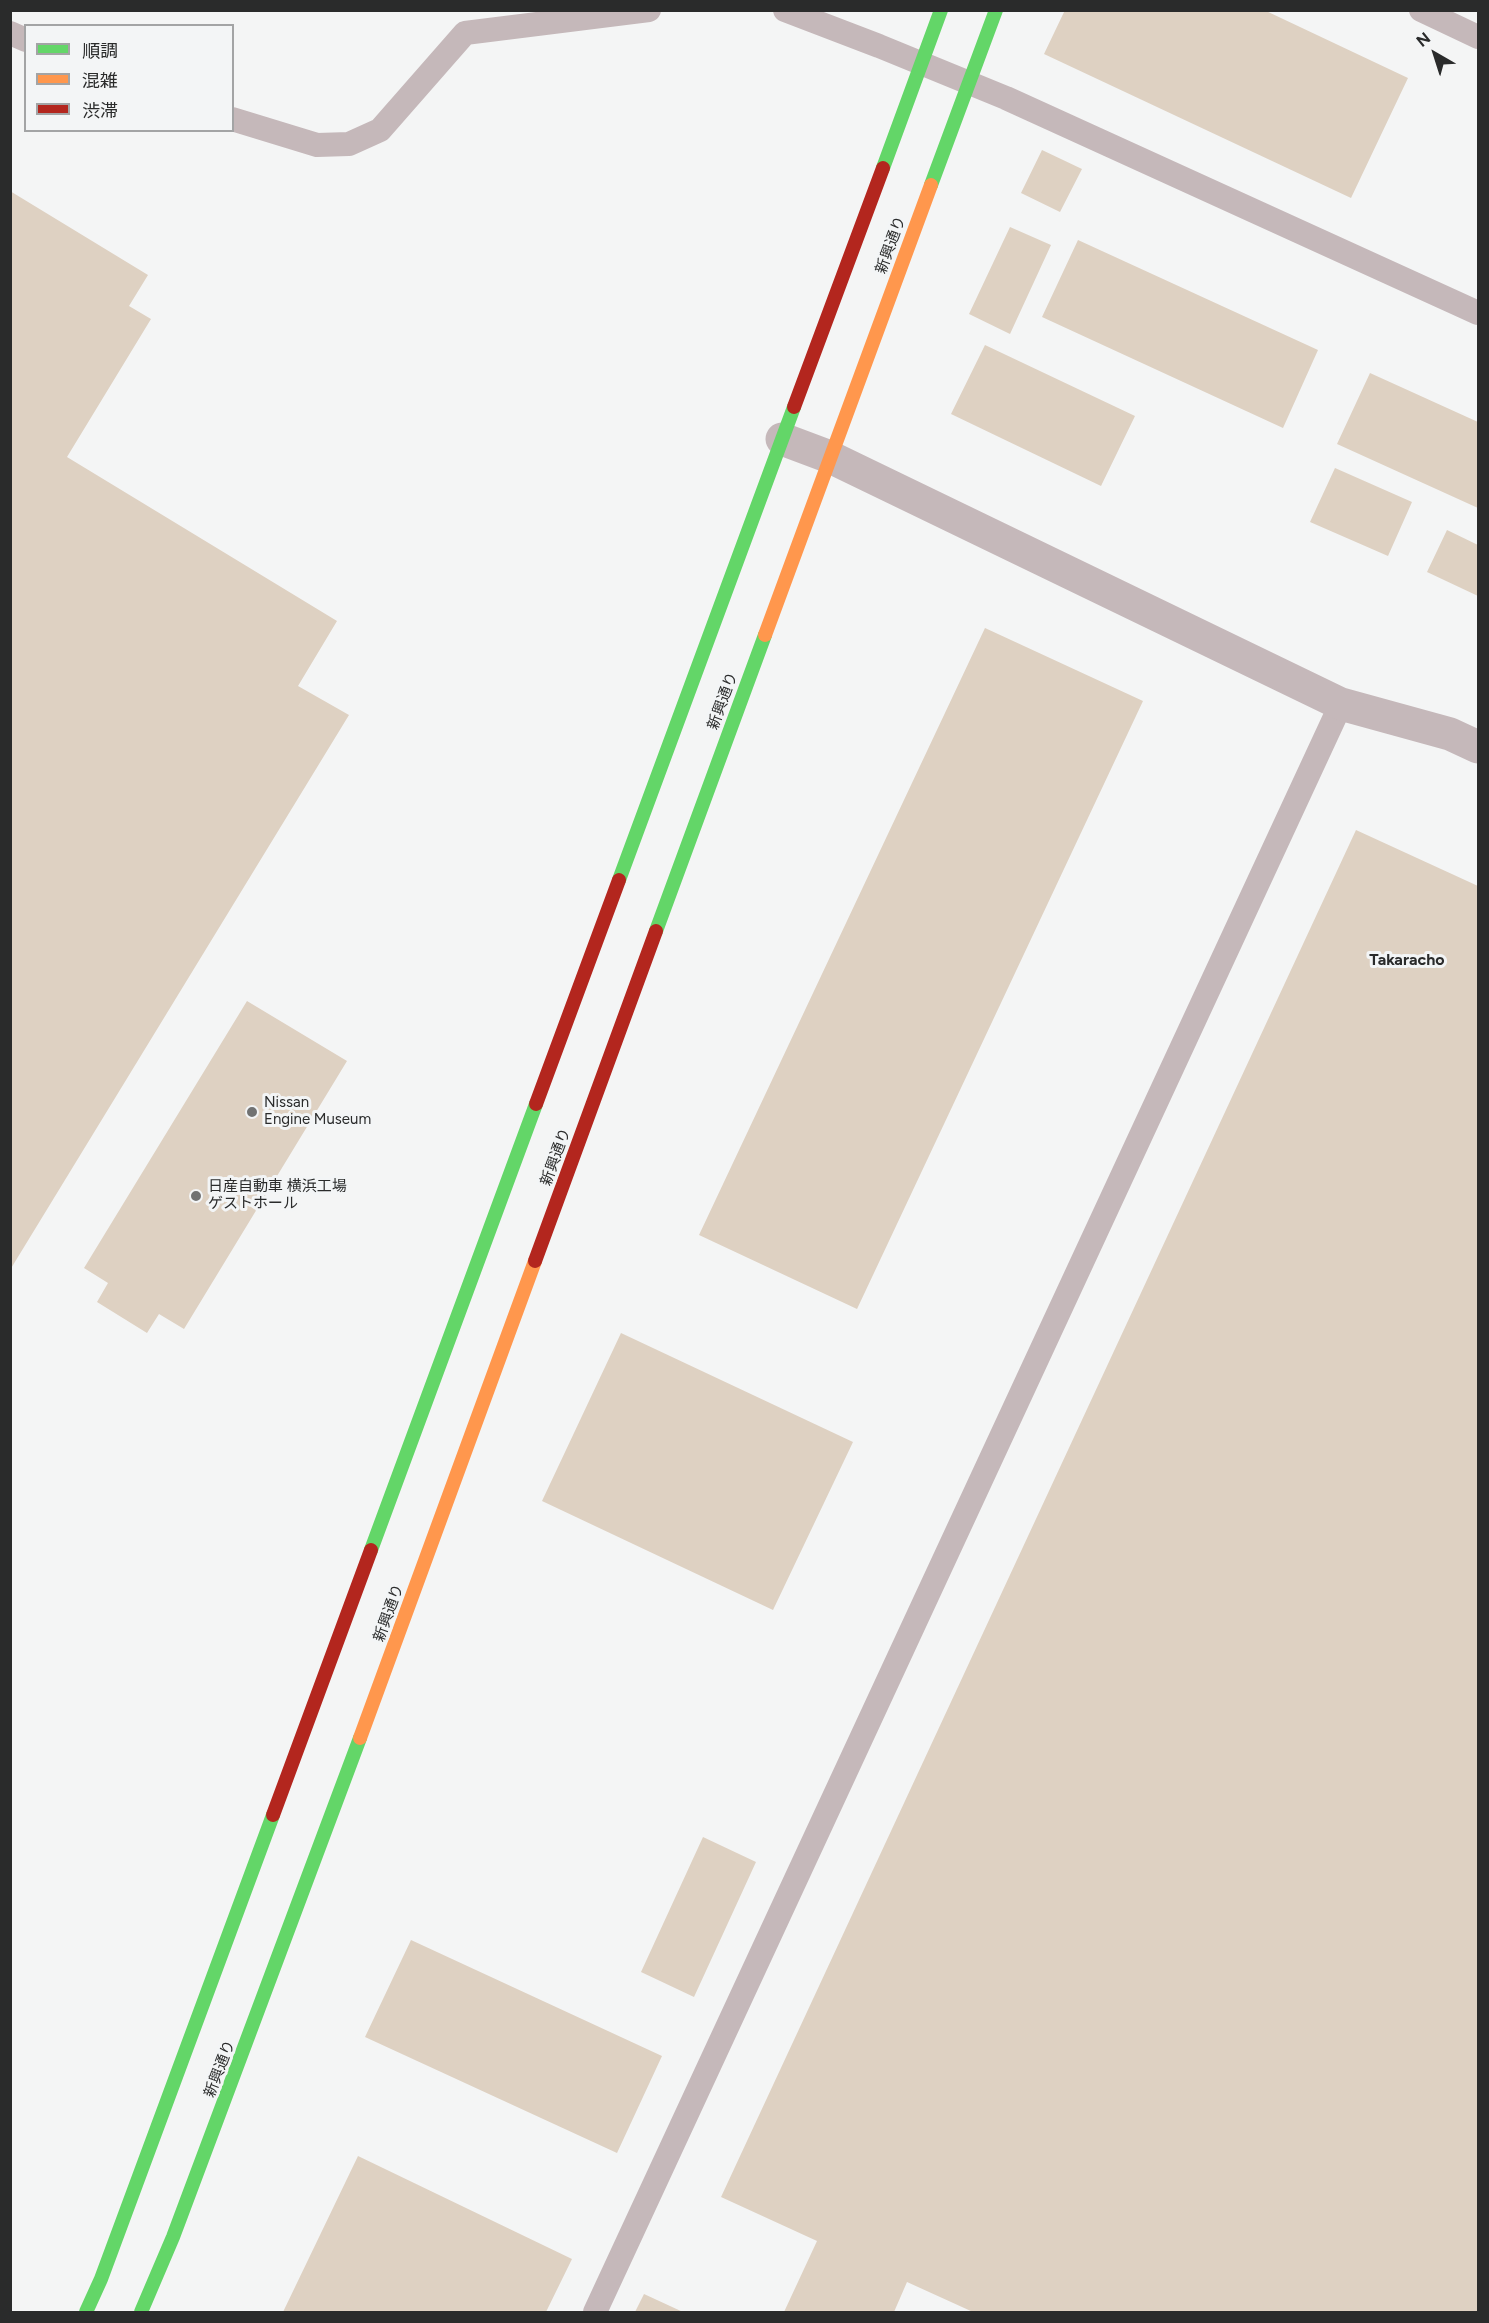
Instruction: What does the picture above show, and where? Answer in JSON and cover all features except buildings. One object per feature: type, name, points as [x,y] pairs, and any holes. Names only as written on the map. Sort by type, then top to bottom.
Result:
[{"type":"street","points":[[86,2313],[101,2279],[941,10]]},
{"type":"street","name":"新興通り","points":[[141,2313],[173,2237],[295,1919],[996,10]]},
{"type":"street","points":[[782,440],[830,458],[1341,704],[1450,734],[1479,747]]},
{"type":"lane","points":[[234,120],[317,145],[349,144],[380,130],[465,33],[649,10]]},
{"type":"lane","points":[[785,10],[970,82],[1479,313]]},
{"type":"lane","points":[[1421,10],[1479,38]]},
{"type":"lane","points":[[10,33],[24,39]]},
{"type":"lane","points":[[595,2313],[1341,704]]},
{"type":"traffic: fast","points":[[883,168],[941,10]]},
{"type":"traffic: fast","points":[[931,185],[996,10]]},
{"type":"traffic: fast","points":[[619,880],[794,407]]},
{"type":"traffic: fast","points":[[656,931],[765,635]]},
{"type":"traffic: fast","points":[[371,1550],[536,1104]]},
{"type":"traffic: fast","points":[[141,2312],[173,2237],[360,1738]]},
{"type":"traffic: fast","points":[[86,2312],[101,2279],[273,1815]]},
{"type":"traffic: slow","points":[[765,635],[931,185]]},
{"type":"traffic: slow","points":[[360,1738],[535,1261]]},
{"type":"traffic: jam","points":[[794,407],[883,168]]},
{"type":"traffic: jam","points":[[536,1104],[619,880]]},
{"type":"traffic: jam","points":[[535,1261],[656,931]]},
{"type":"traffic: jam","points":[[273,1815],[371,1550]]},
{"type":"place","name":"Nissan Engine Museum","points":[[252,1112]]},
{"type":"place","name":"日産自動車 横浜工場 ゲストホール","points":[[196,1196]]},
{"type":"district","name":"Takaracho","points":[[1407,960]]}]
